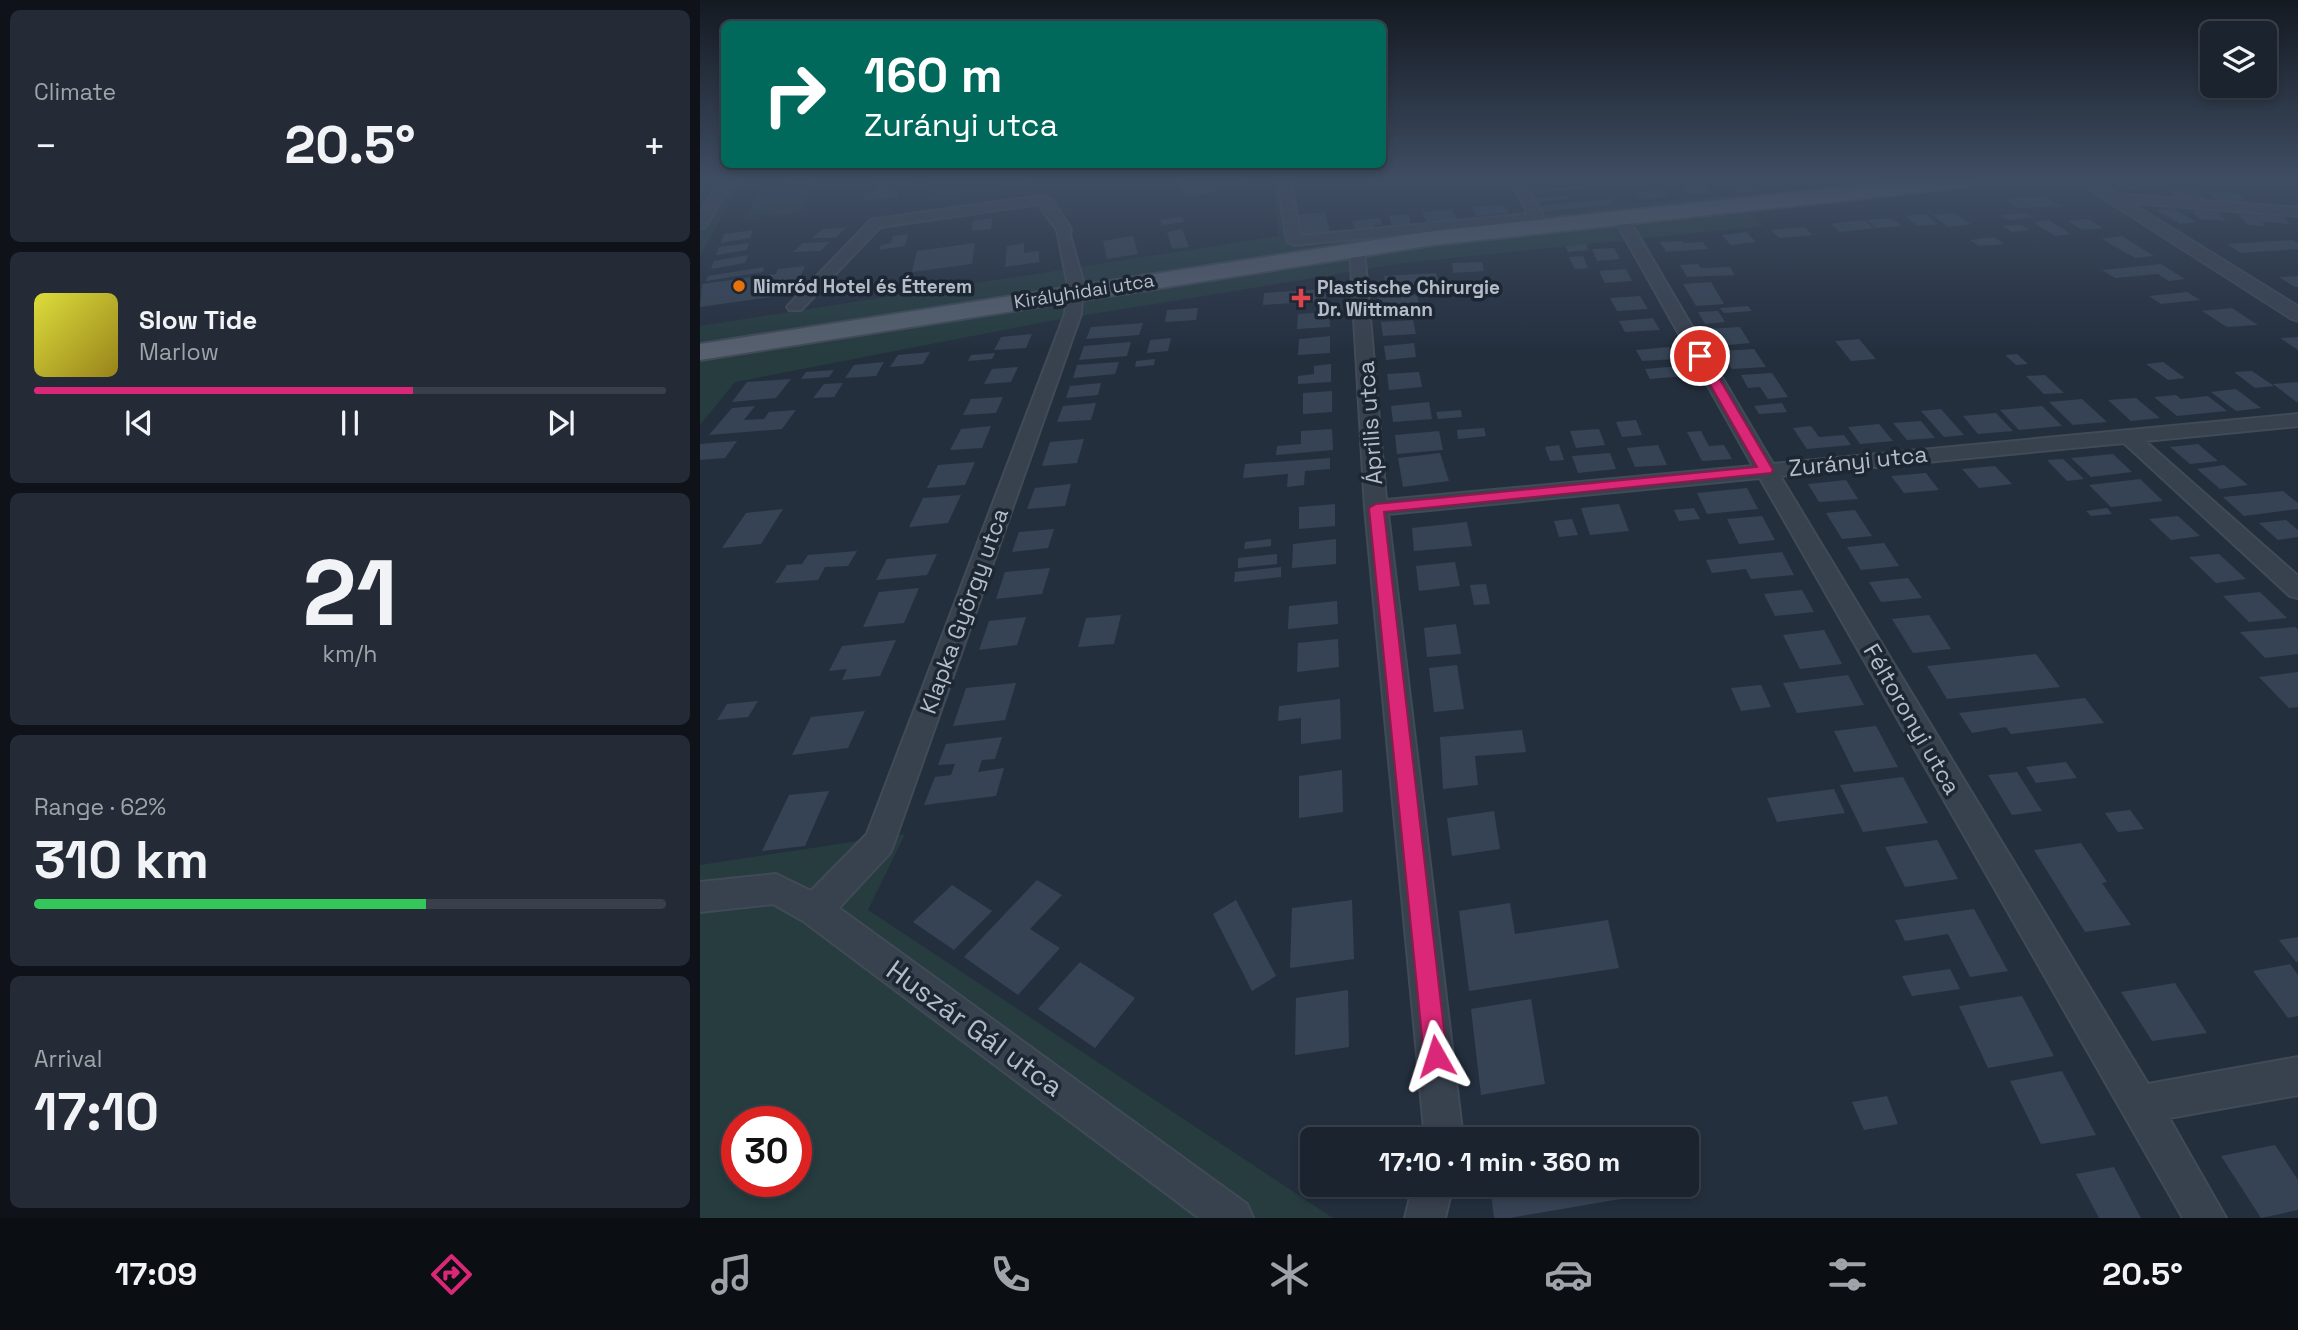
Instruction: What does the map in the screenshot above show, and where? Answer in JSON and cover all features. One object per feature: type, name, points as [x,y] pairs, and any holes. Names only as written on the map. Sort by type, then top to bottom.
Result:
[{"type":"main road","name":"Királyhidai utca","points":[[700,352],[1430,238]]},
{"type":"main road","name":"Királyhidai utca","points":[[700,365],[743,351],[829,331]]},
{"type":"street","points":[[795,307],[862,238]]},
{"type":"street","points":[[1064,238],[1077,292]]},
{"type":"street","name":"Királyhidai utca","points":[[1293,238],[1294,242],[1343,238]]},
{"type":"street","name":"Féltoronyi utca","points":[[1632,238],[2206,1218]]},
{"type":"street","points":[[2177,238],[2298,315]]},
{"type":"street","name":"Április utca","points":[[1357,249],[1376,508],[1443,1127]]},
{"type":"street","name":"Klapka György utca","points":[[814,910],[878,843],[1073,314],[1077,292]]},
{"type":"street","name":"Zurányi utca","points":[[1376,508],[2298,420]]},
{"type":"street","points":[[2127,435],[2298,590]]},
{"type":"street","name":"Huszár Gál utca","points":[[700,897],[776,889],[814,910],[1233,1218]]},
{"type":"street","points":[[2138,1105],[2298,1076]]},
{"type":"street","points":[[1425,1218],[1430,1197]]},
{"type":"green space","points":[[700,238],[710,238],[700,256]]},
{"type":"green space","points":[[1267,238],[1648,238],[1405,263],[1050,321],[735,382],[700,425],[700,326]]},
{"type":"green space","points":[[905,834],[868,910],[1333,1218],[700,1218],[700,865]]},
{"type":"building","points":[[723,238],[750,238],[750,238],[721,243]]},
{"type":"building","points":[[892,238],[907,238],[905,246],[879,250],[881,245],[891,243]]},
{"type":"building","points":[[1134,238],[1138,254],[1107,259],[1103,241]]},
{"type":"building","points":[[1169,238],[1185,238],[1189,247],[1172,249]]},
{"type":"building","points":[[1725,238],[1752,238],[1756,242],[1731,245]]},
{"type":"building","points":[[1995,238],[2004,244],[1979,246],[1970,240]]},
{"type":"building","points":[[2125,238],[2154,256],[2135,258],[2102,239]]},
{"type":"building","points":[[2292,240],[2298,243],[2298,249],[2241,253],[2227,244]]},
{"type":"building","points":[[830,242],[820,251],[793,252],[803,243]]},
{"type":"building","points":[[1660,242],[1703,242],[1708,249],[1666,252]]},
{"type":"building","points":[[749,243],[747,250],[716,255],[719,247]]},
{"type":"building","points":[[975,243],[972,264],[912,272],[917,251]]},
{"type":"building","points":[[1024,243],[1024,253],[1039,251],[1039,262],[1005,267],[1007,246]]},
{"type":"building","points":[[1586,244],[1589,250],[1568,252],[1565,246]]},
{"type":"building","points":[[1614,248],[1620,259],[1597,261],[1592,249]]},
{"type":"building","points":[[748,255],[745,263],[711,269],[714,261]]},
{"type":"building","points":[[1583,256],[1588,268],[1575,269],[1569,257]]},
{"type":"building","points":[[1482,262],[1484,271],[1453,273],[1452,263]]},
{"type":"building","points":[[1698,264],[1701,268],[1730,267],[1735,275],[1687,277],[1680,265]]},
{"type":"building","points":[[2161,264],[2185,279],[2169,281],[2158,274],[2115,278],[2102,270]]},
{"type":"building","name":"Nimród Hotel és Étterem","points":[[805,266],[799,280],[778,283],[771,297],[700,307],[702,284],[776,274],[778,269]]},
{"type":"building","points":[[764,267],[763,272],[706,281],[708,276]]},
{"type":"building","points":[[1626,269],[1632,281],[1605,283],[1599,271]]},
{"type":"building","points":[[1436,273],[1439,283],[1386,287],[1384,276]]},
{"type":"building","points":[[2298,276],[2298,287],[2279,277]]},
{"type":"building","points":[[1711,282],[1724,304],[1696,306],[1683,284]]},
{"type":"building","points":[[1325,289],[1326,301],[1263,305],[1264,293]]},
{"type":"building","points":[[2187,292],[2200,300],[2161,304],[2149,296]]},
{"type":"building","points":[[1417,295],[1419,306],[1380,309],[1378,298]]},
{"type":"building","points":[[1640,296],[1648,309],[1617,311],[1610,298]]},
{"type":"building","points":[[1748,306],[1752,311],[1724,313],[1720,308]]},
{"type":"building","points":[[1198,308],[1196,320],[1165,322],[1167,310]]},
{"type":"building","points":[[2232,308],[2258,325],[2227,327],[2202,311]]},
{"type":"building","points":[[1718,311],[1725,322],[1705,324],[1698,312]]},
{"type":"building","points":[[1329,312],[1330,327],[1297,329],[1298,314]]},
{"type":"building","points":[[1653,318],[1660,330],[1625,332],[1619,321]]},
{"type":"building","points":[[1413,320],[1416,334],[1383,336],[1381,322]]},
{"type":"building","points":[[1143,323],[1139,335],[1086,339],[1091,327]]},
{"type":"building","points":[[1740,327],[1750,343],[1718,346],[1708,329]]},
{"type":"building","points":[[1032,334],[1026,348],[994,350],[1001,337]]},
{"type":"building","points":[[1330,336],[1330,353],[1298,355],[1299,339]]},
{"type":"building","points":[[2297,337],[2298,350],[2280,338]]},
{"type":"building","points":[[1171,338],[1168,351],[1147,353],[1150,340]]},
{"type":"building","points":[[1859,339],[1876,359],[1851,361],[1835,341]]},
{"type":"building","points":[[1131,342],[1127,356],[1079,360],[1084,346]]},
{"type":"building","points":[[1414,343],[1416,357],[1386,360],[1384,346]]},
{"type":"building","points":[[1669,347],[1676,359],[1642,361],[1636,350]]},
{"type":"building","points":[[1754,349],[1766,367],[1732,369],[1721,351]]},
{"type":"building","points":[[930,352],[923,364],[890,367],[898,355]]},
{"type":"building","points":[[995,353],[992,359],[968,361],[971,355]]},
{"type":"building","points":[[2017,354],[2028,364],[2016,365],[2005,355]]},
{"type":"building","points":[[1155,359],[1154,365],[1135,367],[1136,361]]},
{"type":"building","points":[[884,362],[876,376],[845,378],[854,365]]},
{"type":"building","points":[[1119,362],[1115,374],[1073,378],[1077,365]]},
{"type":"building","points":[[2163,362],[2185,378],[2168,380],[2146,364]]},
{"type":"building","points":[[1331,364],[1331,382],[1298,384],[1298,376],[1314,374],[1314,366]]},
{"type":"building","points":[[1680,366],[1685,376],[1650,379],[1645,369]]},
{"type":"building","points":[[1018,367],[1011,382],[984,384],[992,369]]},
{"type":"building","points":[[834,370],[829,377],[801,379],[806,372]]},
{"type":"building","points":[[2252,371],[2274,386],[2255,388],[2234,372]]},
{"type":"building","points":[[1419,372],[1422,387],[1389,390],[1387,374]]},
{"type":"building","points":[[1772,373],[1788,397],[1768,399],[1760,387],[1748,388],[1741,375]]},
{"type":"building","points":[[2045,375],[2064,393],[2044,394],[2026,376]]},
{"type":"building","points":[[791,379],[776,398],[732,402],[747,382]]},
{"type":"building","points":[[2298,382],[2298,403],[2273,384]]},
{"type":"building","points":[[843,383],[834,397],[813,398],[824,384]]},
{"type":"building","points":[[1101,383],[1098,395],[1066,398],[1070,386]]},
{"type":"building","points":[[2236,389],[2261,408],[2236,411],[2211,392]]},
{"type":"building","points":[[1332,391],[1332,412],[1303,414],[1303,393]]},
{"type":"building","points":[[2176,395],[2181,399],[2208,396],[2227,411],[2177,416],[2154,397]]},
{"type":"building","points":[[1003,397],[996,413],[963,415],[971,399]]},
{"type":"building","points":[[2136,398],[2160,418],[2131,421],[2108,400]]},
{"type":"building","points":[[2082,399],[2107,422],[2073,425],[2049,402]]},
{"type":"building","points":[[1429,402],[1432,419],[1393,422],[1391,406]]},
{"type":"building","points":[[1096,403],[1091,420],[1057,422],[1063,406]]},
{"type":"building","points":[[1782,403],[1787,412],[1759,414],[1754,406]]},
{"type":"building","points":[[755,406],[744,420],[764,419],[769,412],[796,410],[782,429],[709,435],[732,408]]},
{"type":"building","points":[[2042,406],[2062,426],[2019,430],[2000,410]]},
{"type":"building","points":[[1941,409],[1964,435],[1944,437],[1921,411]]},
{"type":"building","points":[[1461,410],[1462,417],[1438,419],[1436,412]]},
{"type":"building","points":[[1996,413],[2013,431],[1978,434],[1963,416]]},
{"type":"building","points":[[1636,420],[1642,435],[1622,437],[1616,422]]},
{"type":"building","points":[[1921,421],[1935,438],[1907,440],[1893,423]]},
{"type":"building","points":[[1879,424],[1893,441],[1860,444],[1848,427]]},
{"type":"building","points":[[991,426],[982,448],[950,450],[961,429]]},
{"type":"building","points":[[1811,426],[1819,437],[1844,435],[1851,445],[1807,449],[1793,428]]},
{"type":"building","points":[[1484,428],[1486,436],[1458,439],[1457,430]]},
{"type":"building","points":[[1332,429],[1333,450],[1276,455],[1277,446],[1301,444],[1301,431]]},
{"type":"building","points":[[1599,429],[1605,445],[1576,448],[1570,431]]},
{"type":"building","points":[[1439,431],[1443,450],[1397,454],[1395,435]]},
{"type":"building","points":[[1701,431],[1709,446],[1724,445],[1732,459],[1702,461],[1687,432]]},
{"type":"building","points":[[1084,439],[1077,463],[1042,466],[1050,442]]},
{"type":"building","points":[[737,441],[725,458],[700,460],[700,444]]},
{"type":"building","points":[[2198,444],[2218,461],[2190,464],[2170,447]]},
{"type":"building","points":[[1559,445],[1564,460],[1550,461],[1545,447]]},
{"type":"building","points":[[1658,445],[1667,465],[1635,467],[1627,448]]},
{"type":"building","points":[[1440,453],[1449,481],[1403,487],[1398,458]]},
{"type":"building","points":[[1610,453],[1616,469],[1578,473],[1572,456]]},
{"type":"building","points":[[2113,454],[2132,472],[2091,477],[2071,458]]},
{"type":"building","points":[[1330,458],[1330,469],[1305,471],[1304,485],[1287,487],[1288,474],[1243,478],[1245,464]]},
{"type":"building","points":[[2063,459],[2084,479],[2067,481],[2047,460]]},
{"type":"building","points":[[975,462],[965,485],[927,488],[938,465]]},
{"type":"building","points":[[2224,465],[2248,485],[2220,489],[2197,469]]},
{"type":"building","points":[[1995,466],[2012,484],[1979,488],[1962,469]]},
{"type":"building","points":[[1926,473],[1939,490],[1904,493],[1891,476]]},
{"type":"building","points":[[2140,479],[2163,501],[2111,507],[2089,485]]},
{"type":"building","points":[[1846,480],[1858,499],[1819,502],[1808,484]]},
{"type":"building","points":[[1071,484],[1065,506],[1027,509],[1035,488]]},
{"type":"building","points":[[1747,488],[1758,509],[1707,514],[1697,493]]},
{"type":"building","points":[[2283,491],[2298,503],[2298,509],[2244,516],[2223,497]]},
{"type":"building","points":[[961,495],[948,523],[909,527],[923,498]]},
{"type":"building","points":[[1335,504],[1335,526],[1299,529],[1299,507]]},
{"type":"building","points":[[1619,504],[1629,531],[1590,535],[1581,508]]},
{"type":"building","points":[[1694,508],[1700,519],[1679,521],[1674,510]]},
{"type":"building","points":[[2107,508],[2112,514],[2091,516],[2086,511]]},
{"type":"building","points":[[783,509],[761,544],[722,548],[746,513]]},
{"type":"building","points":[[1855,510],[1872,536],[1842,539],[1826,513]]},
{"type":"building","points":[[1762,516],[1775,540],[1739,544],[1727,519]]},
{"type":"building","points":[[2178,516],[2200,536],[2171,540],[2149,519]]},
{"type":"building","points":[[1572,519],[1578,535],[1559,537],[1554,521]]},
{"type":"building","points":[[2286,520],[2298,530],[2298,537],[2278,540],[2259,523]]},
{"type":"building","points":[[1467,522],[1472,546],[1414,551],[1412,528]]},
{"type":"building","points":[[1054,529],[1048,548],[1012,552],[1019,532]]},
{"type":"building","points":[[1271,539],[1271,546],[1244,549],[1245,542]]},
{"type":"building","points":[[1336,539],[1336,564],[1292,568],[1293,544]]},
{"type":"building","points":[[1884,543],[1899,566],[1861,570],[1847,547]]},
{"type":"building","points":[[857,551],[848,566],[825,567],[818,580],[775,583],[787,565],[802,564],[808,555]]},
{"type":"building","points":[[1782,552],[1794,575],[1751,579],[1746,569],[1712,573],[1706,560]]},
{"type":"building","points":[[937,554],[927,575],[876,580],[887,559]]},
{"type":"building","points":[[1277,554],[1277,564],[1238,568],[1238,558]]},
{"type":"building","points":[[2219,554],[2246,579],[2216,583],[2189,557]]},
{"type":"building","points":[[1455,562],[1460,586],[1419,591],[1416,566]]},
{"type":"building","points":[[1281,567],[1281,577],[1234,582],[1235,572]]},
{"type":"building","points":[[1050,568],[1042,594],[996,599],[1005,572]]},
{"type":"building","points":[[1908,578],[1922,598],[1881,602],[1869,582]]},
{"type":"building","points":[[1486,584],[1490,604],[1474,605],[1470,585]]},
{"type":"building","points":[[919,588],[904,623],[863,627],[879,592]]},
{"type":"building","points":[[1802,590],[1814,612],[1775,616],[1764,594]]},
{"type":"building","points":[[2260,592],[2287,618],[2249,622],[2223,596]]},
{"type":"building","points":[[1337,601],[1338,624],[1288,629],[1289,606]]},
{"type":"building","points":[[1121,615],[1114,644],[1078,647],[1086,618]]},
{"type":"building","points":[[1929,615],[1951,649],[1913,653],[1892,619]]},
{"type":"building","points":[[1026,617],[1017,645],[979,650],[989,621]]},
{"type":"building","points":[[1456,624],[1461,654],[1427,657],[1424,628]]},
{"type":"building","points":[[2295,627],[2298,629],[2298,654],[2265,658],[2240,632]]},
{"type":"building","points":[[1824,630],[1842,664],[1800,669],[1783,635]]},
{"type":"building","points":[[1338,639],[1339,667],[1297,672],[1298,643]]},
{"type":"building","points":[[896,640],[880,676],[842,680],[847,669],[829,671],[842,646]]},
{"type":"building","points":[[2036,654],[2060,687],[1947,699],[1927,666]]},
{"type":"building","points":[[1457,665],[1464,709],[1434,712],[1429,668]]},
{"type":"building","points":[[2298,672],[2298,707],[2289,708],[2259,677]]},
{"type":"building","points":[[1848,675],[1864,705],[1797,713],[1783,683]]},
{"type":"building","points":[[1016,683],[1005,720],[953,726],[966,688]]},
{"type":"building","points":[[1761,685],[1771,707],[1741,711],[1731,688]]},
{"type":"building","points":[[2085,698],[2104,723],[2011,734],[2006,727],[1972,733],[1959,713]]},
{"type":"building","points":[[1340,699],[1341,739],[1301,744],[1301,718],[1278,721],[1279,706]]},
{"type":"building","points":[[758,701],[748,717],[717,720],[727,704]]},
{"type":"building","points":[[865,711],[848,748],[792,755],[811,717]]},
{"type":"building","points":[[1876,726],[1898,767],[1854,772],[1834,731]]},
{"type":"building","points":[[1522,730],[1526,752],[1475,756],[1478,785],[1443,789],[1440,737]]},
{"type":"building","points":[[1002,737],[995,759],[982,760],[978,772],[1004,768],[996,796],[924,805],[935,777],[951,775],[955,764],[938,765],[946,744]]},
{"type":"building","points":[[2066,762],[2077,778],[2036,783],[2026,767]]},
{"type":"building","points":[[1342,770],[1343,812],[1299,818],[1299,776]]},
{"type":"building","points":[[2017,772],[2042,811],[2012,815],[1988,775]]},
{"type":"building","points":[[1903,777],[1928,823],[1863,832],[1840,785]]},
{"type":"building","points":[[1834,789],[1845,813],[1777,822],[1767,798]]},
{"type":"building","points":[[829,791],[805,846],[762,851],[789,795]]},
{"type":"building","points":[[2130,810],[2144,829],[2118,832],[2105,813]]},
{"type":"building","points":[[1494,811],[1500,849],[1452,856],[1447,818]]},
{"type":"building","points":[[1937,840],[1958,879],[1905,887],[1885,847]]},
{"type":"building","points":[[2081,843],[2107,882],[2102,883],[2131,925],[2085,932],[2034,850]]},
{"type":"building","points":[[1037,880],[1062,895],[1030,929],[1060,948],[1018,995],[964,957]]},
{"type":"building","points":[[952,885],[992,911],[954,950],[913,922]]},
{"type":"building","points":[[1236,900],[1276,976],[1252,991],[1213,914]]},
{"type":"building","points":[[1352,900],[1354,959],[1290,968],[1292,908]]},
{"type":"building","points":[[1510,903],[1515,934],[1608,920],[1619,968],[1469,991],[1459,911]]},
{"type":"building","points":[[1974,909],[2008,971],[1970,977],[1948,934],[1905,941],[1895,920]]},
{"type":"building","points":[[2298,937],[2298,962],[2296,962],[2279,940]]},
{"type":"building","points":[[1080,962],[1135,998],[1095,1048],[1038,1009]]},
{"type":"building","points":[[2290,964],[2298,975],[2298,1016],[2288,1018],[2253,971]]},
{"type":"building","points":[[1950,969],[1960,989],[1912,996],[1902,976]]},
{"type":"building","points":[[2175,983],[2207,1033],[2152,1041],[2121,992]]},
{"type":"building","points":[[1348,990],[1349,1047],[1295,1055],[1296,998]]},
{"type":"building","points":[[2022,996],[2054,1056],[1988,1068],[1959,1006]]},
{"type":"building","points":[[1531,999],[1545,1084],[1481,1095],[1471,1009]]},
{"type":"building","points":[[2062,1071],[2096,1135],[2041,1144],[2010,1081]]},
{"type":"building","points":[[1887,1096],[1898,1124],[1864,1130],[1852,1102]]},
{"type":"building","points":[[2275,1145],[2298,1180],[2298,1210],[2261,1218],[2221,1156]]},
{"type":"building","points":[[2114,1167],[2141,1218],[2099,1218],[2076,1174]]},
{"type":"building","points":[[1491,1197],[1632,1197],[1510,1218],[1494,1218]]},
{"type":"place","name":"Nimród Hotel és Étterem","points":[[739,286]]},
{"type":"place","name":"Plastische Chirurgie Dr. Wittmann","points":[[1301,298]]},
{"type":"route","points":[[1436,1056],[1376,508],[1766,470],[1700,356]]}]
